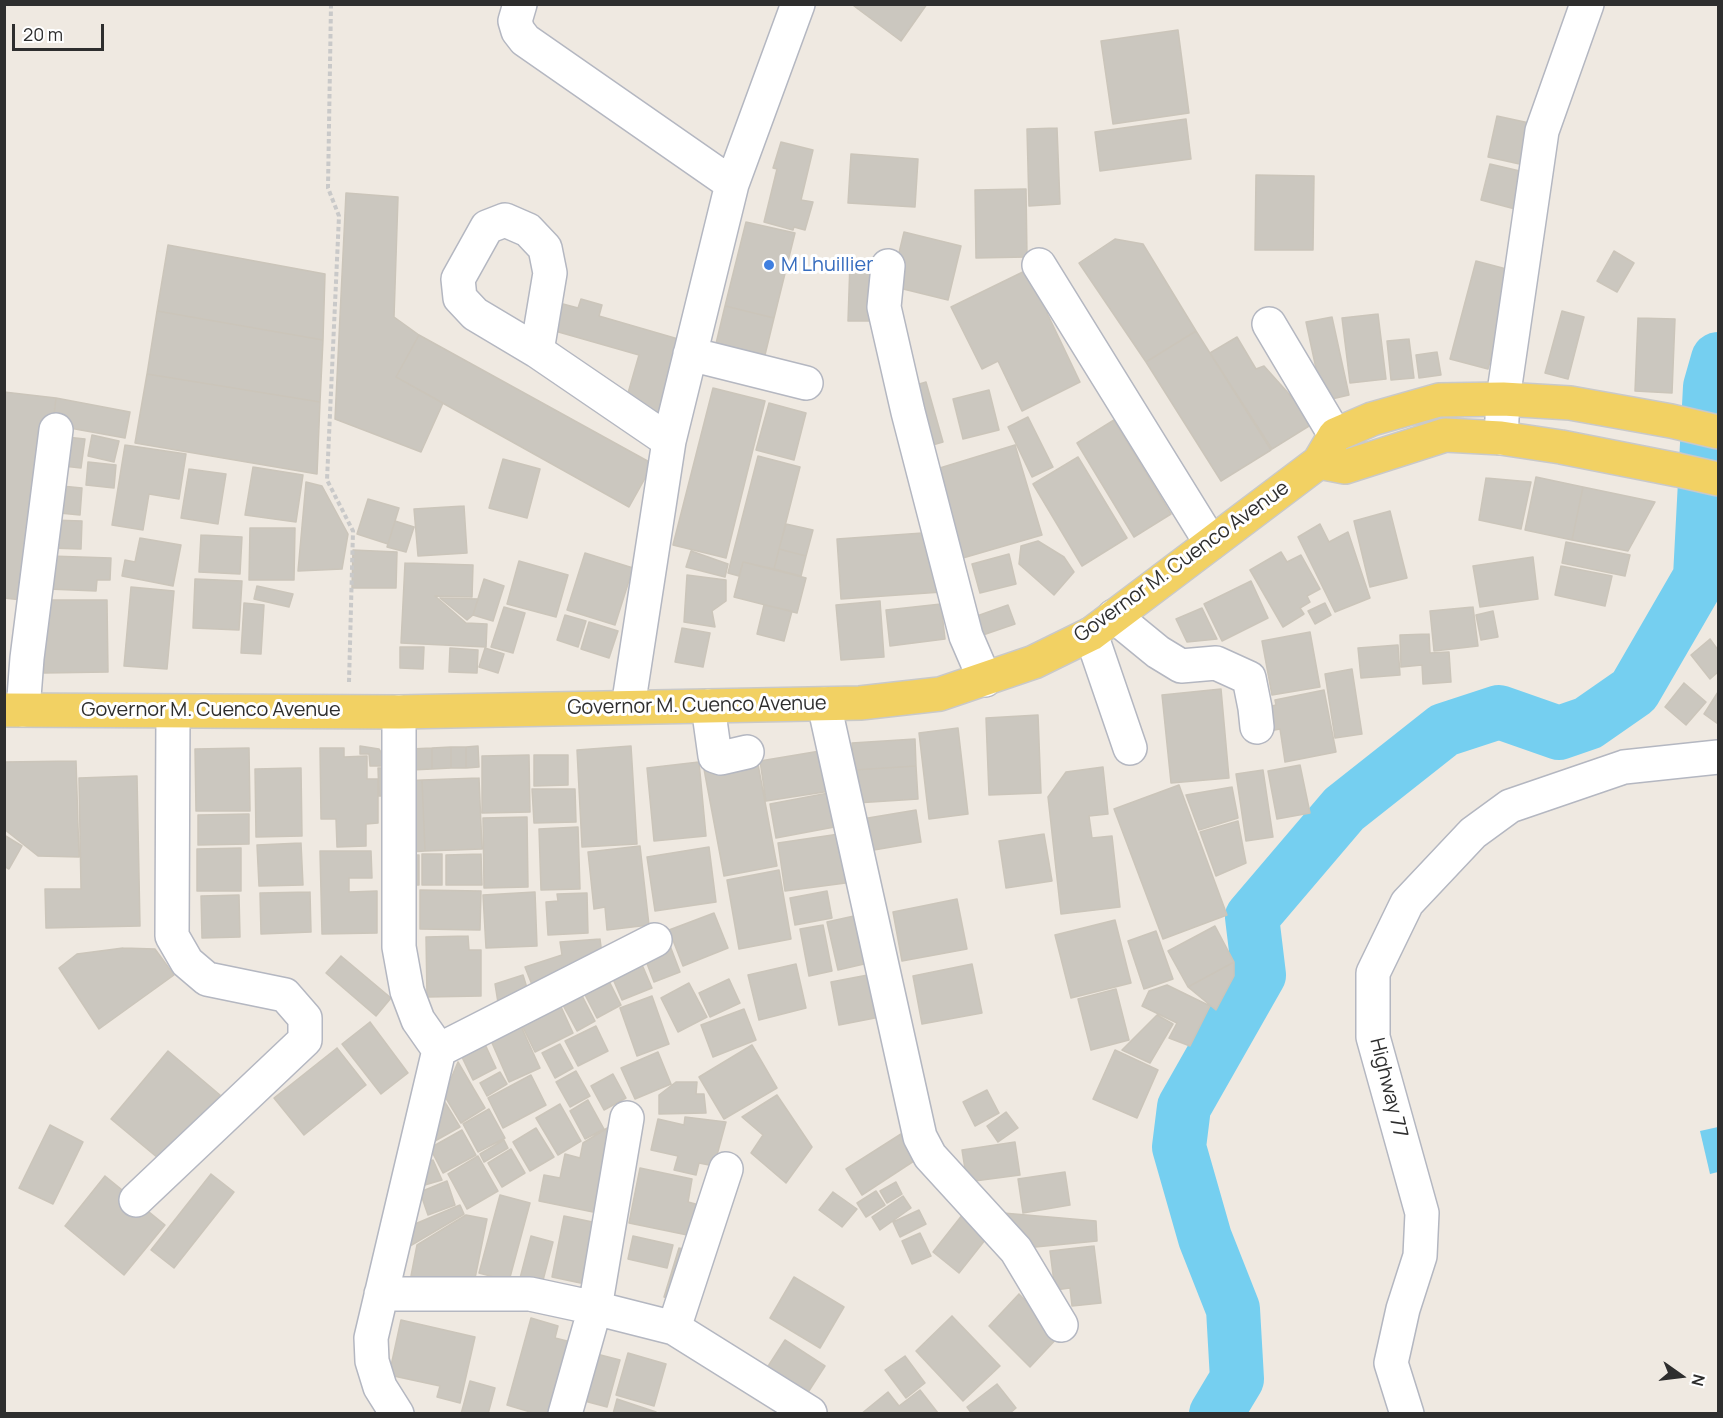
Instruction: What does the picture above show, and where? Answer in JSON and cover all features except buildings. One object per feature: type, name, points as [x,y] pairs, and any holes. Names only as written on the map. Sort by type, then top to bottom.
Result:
[{"type":"main road","name":"Governor M. Cuenco Avenue","points":[[14,710],[399,711],[824,704],[860,703],[940,694],[1034,662],[1102,625],[1211,543],[1327,448],[1372,419],[1439,400],[1503,399],[1569,403],[1719,432]]},
{"type":"main road","points":[[1327,448],[1345,467],[1445,435],[1501,438],[1719,479]]},
{"type":"street","points":[[520,4],[515,21],[518,31],[525,40],[732,184]]},
{"type":"street","points":[[628,707],[669,441],[690,354],[732,184],[798,4]]},
{"type":"street","points":[[1501,438],[1503,399],[1542,131],[1587,4]]},
{"type":"street","points":[[1039,265],[1211,543]]},
{"type":"street","points":[[888,266],[884,307],[966,636],[985,680]]},
{"type":"street","points":[[1269,324],[1327,448]]},
{"type":"street","points":[[537,351],[669,441]]},
{"type":"street","points":[[690,354],[806,383]]},
{"type":"street","points":[[14,710],[27,658],[56,430]]},
{"type":"street","points":[[1102,625],[1158,652],[1181,666],[1216,663],[1249,678],[1257,727]]},
{"type":"street","points":[[1102,625],[1130,748]]},
{"type":"street","points":[[824,704],[920,1137],[930,1156],[1016,1250],[1061,1325]]},
{"type":"street","points":[[708,706],[715,756],[722,758],[747,752]]},
{"type":"street","points":[[397,1413],[380,1387],[372,1361],[371,1338],[439,1050],[418,1020],[407,991],[399,947],[399,711]]},
{"type":"street","points":[[136,1200],[305,1040],[305,1018],[285,994],[207,979],[187,962],[172,936],[173,712]]},
{"type":"street","name":"Highway 77","points":[[1407,1413],[1391,1363],[1403,1309],[1420,1256],[1422,1213],[1373,1037],[1373,973],[1407,903],[1473,833],[1510,807],[1624,767],[1719,757]]},
{"type":"street","points":[[439,1050],[655,940]]},
{"type":"street","points":[[565,1413],[595,1308],[627,1118]]},
{"type":"street","points":[[674,1328],[726,1169]]},
{"type":"street","points":[[381,1294],[530,1294],[674,1328],[810,1413]]},
{"type":"path","points":[[331,4],[328,188],[339,216],[327,480],[353,531],[348,710]]},
{"type":"water","points":[[1718,1127],[1718,1172],[1710,1174],[1700,1131]]},
{"type":"waterway","points":[[1216,1414],[1237,1379],[1233,1309],[1205,1238],[1179,1147],[1184,1107],[1259,975],[1252,917],[1344,809],[1444,730],[1499,712],[1559,733],[1588,723],[1634,691],[1700,577],[1710,387],[1718,359]]},
{"type":"place","name":"M Lhuillier","points":[[769,265]]}]
